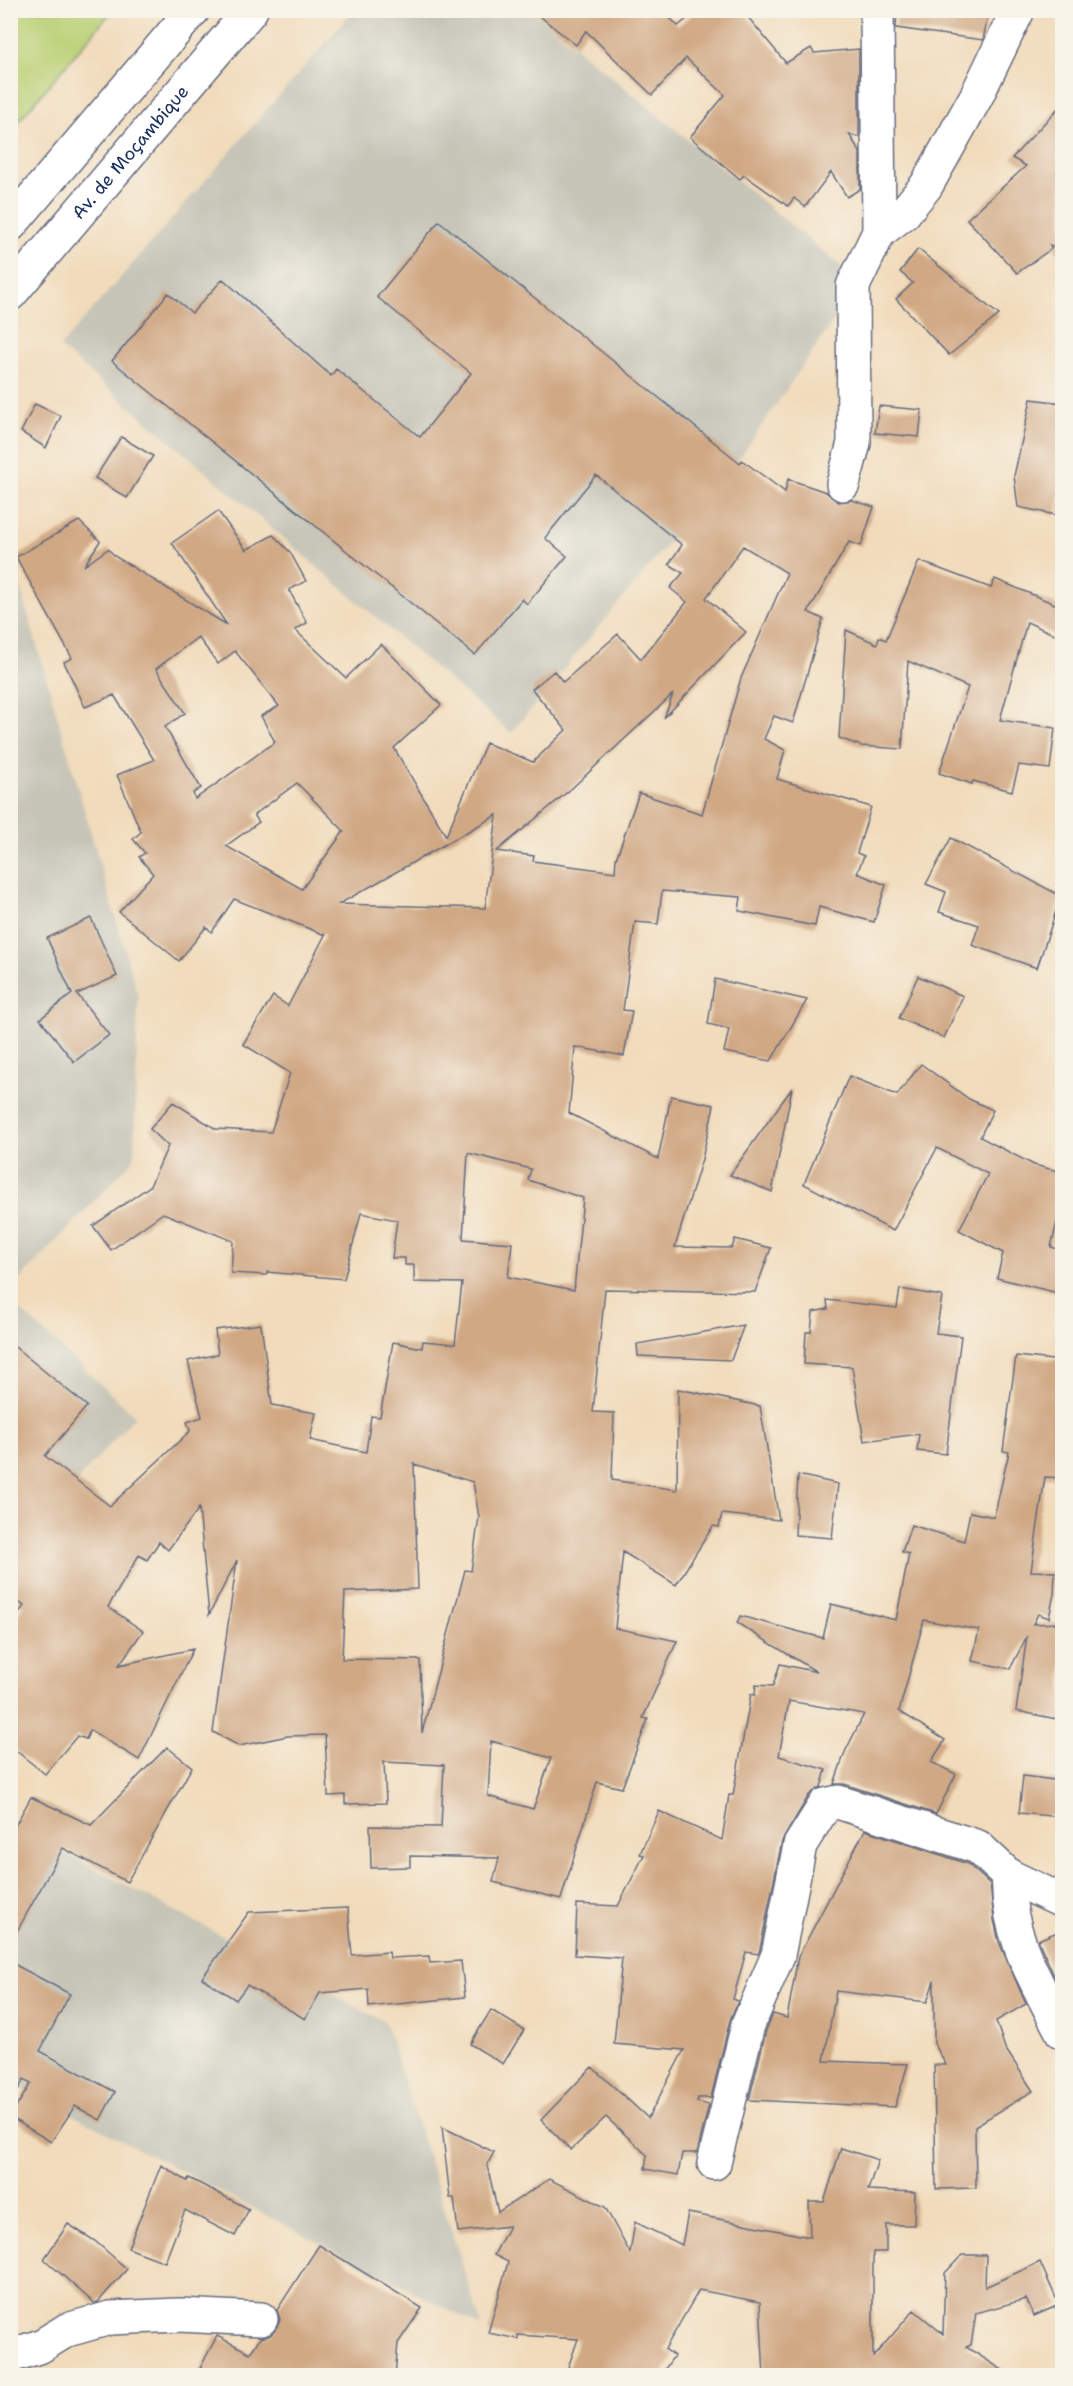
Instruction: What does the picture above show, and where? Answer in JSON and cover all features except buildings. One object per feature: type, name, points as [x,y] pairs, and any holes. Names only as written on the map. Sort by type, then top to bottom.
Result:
[{"type":"main road","points":[[10,225],[193,10]]},
{"type":"main road","name":"Av. de Moçambique","points":[[10,294],[251,10]]},
{"type":"main road","points":[[843,484],[854,442],[853,286],[879,232],[877,10]]},
{"type":"main road","points":[[879,232],[904,213],[926,186],[976,97],[1018,10]]},
{"type":"main road","points":[[714,2163],[748,2025],[778,1955],[800,1845],[825,1805],[838,1802],[978,1846],[1009,1876],[1062,1901]]},
{"type":"main road","points":[[1009,1876],[1008,1896],[1011,1920],[1033,1975],[1062,2032]]},
{"type":"main road","points":[[10,2356],[41,2346],[67,2330],[110,2318],[179,2315],[261,2319]]},
{"type":"shaded area","points":[[353,11],[532,11],[860,282],[743,453],[511,733],[60,347]]},
{"type":"shaded area","points":[[10,552],[138,996],[134,1159],[11,1289]]},
{"type":"shaded area","points":[[11,1302],[135,1416],[11,1555]]},
{"type":"shaded area","points":[[10,1824],[385,2022],[482,2327],[11,2083]]},
{"type":"green space","points":[[10,11],[112,11],[11,130]]}]
